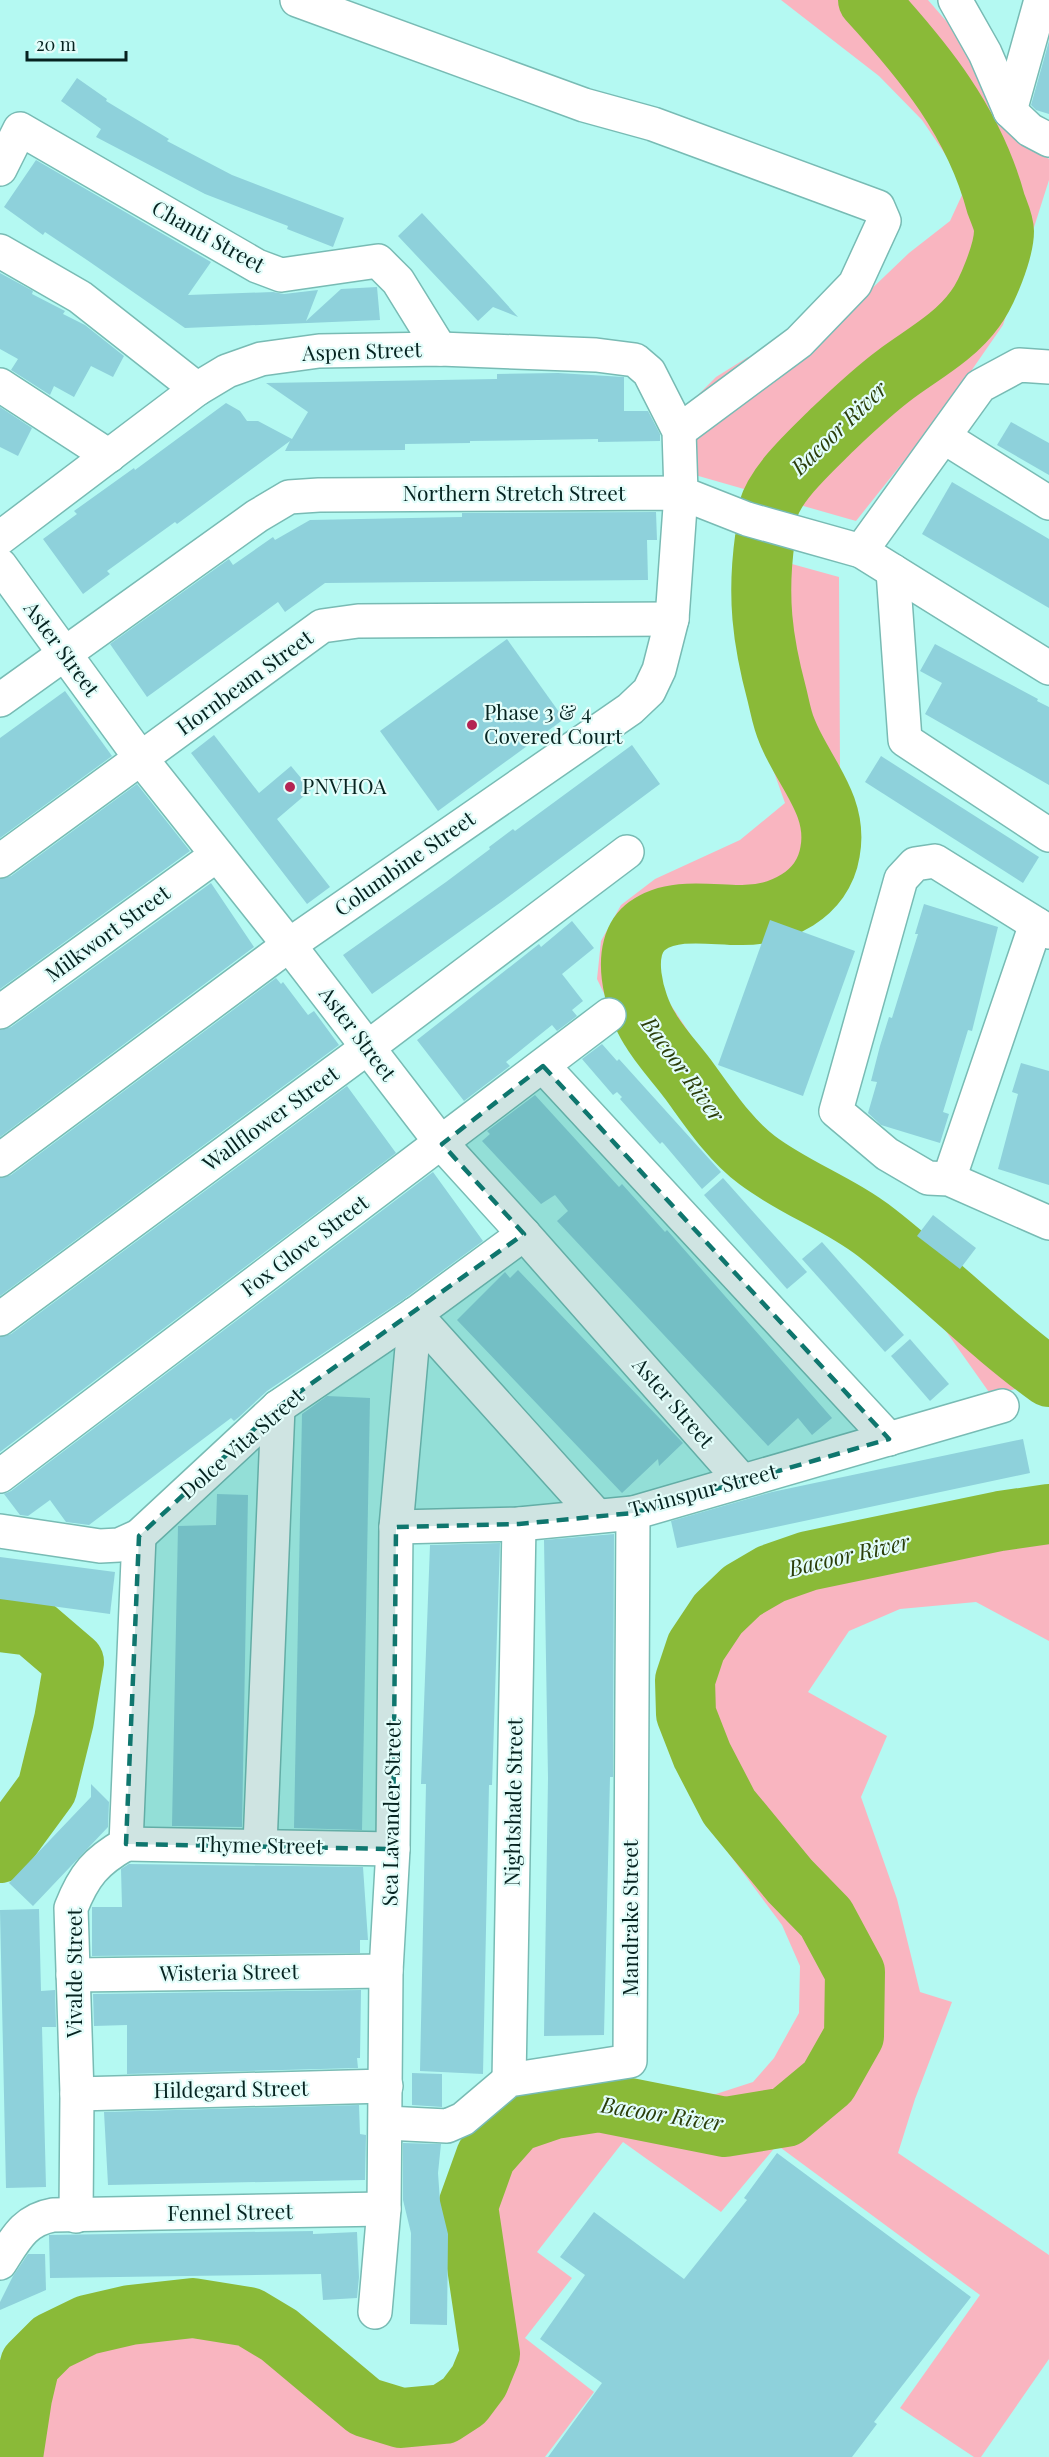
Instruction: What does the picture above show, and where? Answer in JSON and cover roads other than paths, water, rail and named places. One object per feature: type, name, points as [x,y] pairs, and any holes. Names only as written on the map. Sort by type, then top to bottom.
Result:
[{"type":"street","points":[[297,0],[584,105],[653,124],[878,207],[884,221],[855,284],[799,342],[679,431]]},
{"type":"street","points":[[955,0],[986,54],[1010,111],[1030,130],[1049,140]]},
{"type":"street","points":[[1010,111],[1041,0]]},
{"type":"street","name":"Chanti Street","points":[[0,169],[20,129],[256,266],[281,275],[378,261],[398,281],[440,349]]},
{"type":"street","points":[[0,251],[80,297],[197,389]]},
{"type":"street","name":"Aspen Street","points":[[0,538],[197,389],[227,371],[261,359],[319,351],[440,349],[596,355],[635,360],[649,372],[679,431],[681,493]]},
{"type":"street","points":[[861,550],[980,386],[1041,366]]},
{"type":"street","points":[[0,385],[109,456]]},
{"type":"street","points":[[944,437],[1049,504]]},
{"type":"street","name":"Northern Stretch Street","points":[[0,700],[257,516],[289,497],[681,493],[747,519],[861,550],[1049,668]]},
{"type":"street","name":"Columbine Street","points":[[0,1160],[290,945],[630,709],[649,691],[660,670],[672,618],[681,493]]},
{"type":"street","name":"Aster Street","points":[[0,565],[142,760],[290,945],[442,1144],[742,1481]]},
{"type":"street","points":[[893,571],[905,741],[1049,835]]},
{"type":"street","name":"Hornbeam Street","points":[[0,861],[142,760],[322,626],[358,621],[672,618]]},
{"type":"street","name":"Wallflower Street","points":[[0,1319],[367,1048],[627,852]]},
{"type":"street","name":"Milkwort Street","points":[[0,1012],[217,855]]},
{"type":"street","points":[[949,1179],[1043,928],[935,861],[915,864],[901,879],[836,1111],[887,1154],[928,1178],[949,1179],[1049,1223]]},
{"type":"street","name":"Fox Glove Street","points":[[0,1476],[442,1144],[609,1015]]},
{"type":"street","points":[[543,1066],[889,1439]]},
{"type":"street","name":"Dolce Vita Street","points":[[0,1531],[100,1545],[119,1545],[139,1536],[278,1407],[416,1314],[524,1234]]},
{"type":"street","points":[[416,1314],[596,1515]]},
{"type":"street","name":"Sea Lavander Street","points":[[375,2312],[384,2209],[386,1971],[393,1849],[396,1527],[416,1314]]},
{"type":"street","name":"Twinspur Street","points":[[396,1527],[519,1524],[633,1513],[1002,1406]]},
{"type":"street","points":[[260,1845],[278,1407]]},
{"type":"street","name":"Mandrake Street","points":[[509,2080],[630,2061],[633,1513]]},
{"type":"street","name":"Nightshade Street","points":[[509,2080],[519,1524]]},
{"type":"street","points":[[126,1844],[139,1536]]},
{"type":"street","name":"Thyme Street","points":[[126,1844],[393,1849]]},
{"type":"street","name":"Vivalde Street","points":[[76,2216],[77,2094],[71,1908],[80,1886],[92,1868],[108,1854],[126,1844]]},
{"type":"street","name":"Wisteria Street","points":[[73,1975],[386,1971]]},
{"type":"street","points":[[386,2123],[447,2126],[455,2124],[509,2080]]},
{"type":"street","name":"Hildegard Street","points":[[77,2094],[386,2086]]},
{"type":"street","name":"Fennel Street","points":[[0,2263],[21,2232],[38,2218],[53,2215],[384,2209]]},
{"type":"waterway","name":"Bacoor River","points":[[868,0],[909,46],[945,94],[975,146],[1002,221],[1004,231],[1001,249],[985,293],[967,319],[948,337],[879,387],[832,430],[786,478],[772,499],[768,510],[761,579],[765,636],[785,727],[818,789],[829,819],[830,852],[826,867],[819,880],[809,891],[797,900],[770,912],[739,915],[680,914],[657,920],[638,935],[633,947],[632,976],[639,1005],[654,1036],[720,1123],[747,1152],[771,1170],[848,1213],[877,1233],[1049,1377]]},
{"type":"waterway","name":"Bacoor River","points":[[13,2457],[30,2364],[52,2342],[87,2325],[130,2315],[193,2308],[249,2317],[279,2335],[365,2407],[401,2418],[444,2414],[464,2401],[479,2381],[490,2354],[468,2206],[486,2156],[516,2122],[554,2109],[599,2102],[725,2127],[786,2117],[828,2082],[854,2036],[855,1972],[826,1918],[790,1881],[729,1807],[702,1755],[686,1714],[685,1680],[696,1647],[718,1614],[742,1591],[771,1574],[808,1561],[1000,1521],[1049,1514]]},
{"type":"waterway","points":[[0,1622],[32,1626],[74,1662],[64,1720],[47,1789],[0,1853]]},
{"type":"place","name":"Phase 3 & 4 Covered Court","points":[[472,725]]},
{"type":"place","name":"PNVHOA","points":[[290,787]]}]
